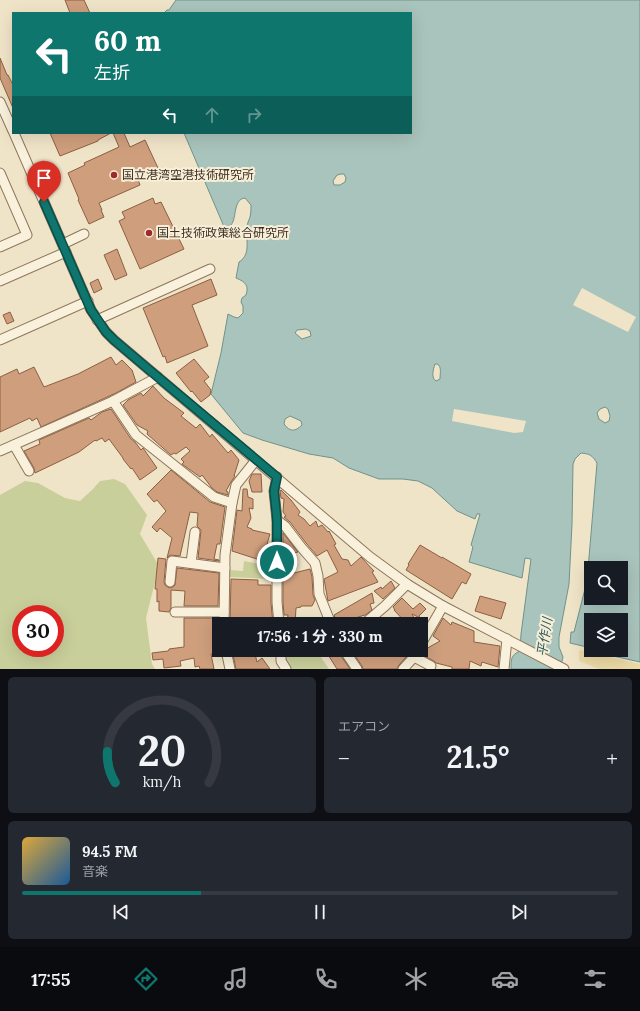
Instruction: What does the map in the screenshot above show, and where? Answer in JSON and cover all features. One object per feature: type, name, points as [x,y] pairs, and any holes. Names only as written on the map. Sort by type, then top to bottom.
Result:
[{"type":"street","points":[[0,102],[12,130]]},
{"type":"street","points":[[14,134],[97,320],[114,340],[370,557],[407,584],[442,606],[564,669]]},
{"type":"street","points":[[0,173],[4,193],[27,235],[0,247]]},
{"type":"street","points":[[0,281],[64,248],[84,234]]},
{"type":"street","points":[[97,320],[210,269]]},
{"type":"street","points":[[0,340],[88,301]]},
{"type":"street","points":[[0,451],[113,401],[158,377]]},
{"type":"street","points":[[113,401],[136,435],[214,497],[232,503]]},
{"type":"street","points":[[14,445],[29,471]]},
{"type":"street","points":[[224,617],[225,555],[232,503],[236,486],[256,460]]},
{"type":"street","points":[[277,477],[274,491],[277,520],[277,602],[279,617]]},
{"type":"street","points":[[277,520],[286,526],[315,564],[318,576],[319,594],[328,617]]},
{"type":"street","points":[[191,563],[195,532]]},
{"type":"street","points":[[170,582],[172,561],[225,568]]},
{"type":"street","points":[[372,617],[407,584]]},
{"type":"street","points":[[428,631],[442,606]]},
{"type":"street","points":[[175,612],[224,612]]},
{"type":"street","points":[[504,669],[507,639]]},
{"type":"street","points":[[227,657],[230,669]]},
{"type":"street","points":[[281,657],[281,661],[286,669]]},
{"type":"street","points":[[349,657],[357,669]]},
{"type":"street","points":[[403,669],[413,657]]},
{"type":"street","points":[[420,657],[431,666]]},
{"type":"green space","points":[[114,479],[125,484],[147,515],[140,534],[159,566],[146,618],[152,664],[155,669],[0,669],[0,495],[25,481],[38,483],[65,498],[80,501],[100,481]]},
{"type":"green space","points":[[244,561],[270,566],[271,579],[230,577],[230,570],[243,571]]},
{"type":"green space","points":[[285,657],[321,657],[329,669],[291,669],[285,661]]},
{"type":"sand","points":[[579,650],[584,651],[584,657],[610,657],[640,664],[640,669],[599,669],[579,661]]},
{"type":"water","name":"平作川","points":[[176,0],[640,0],[640,662],[618,657],[628,657],[628,613],[584,613],[584,646],[570,643],[571,632],[574,632],[584,593],[584,605],[628,605],[628,561],[589,561],[597,463],[590,455],[581,453],[575,459],[573,464],[569,584],[559,637],[559,647],[563,657],[560,669],[511,669],[512,658],[520,651],[531,559],[525,558],[522,578],[469,562],[473,547],[471,545],[480,514],[477,514],[475,519],[457,511],[432,488],[418,481],[403,479],[379,479],[349,468],[333,458],[309,454],[243,433],[211,394],[221,353],[228,314],[238,318],[243,313],[243,306],[241,302],[242,298],[246,295],[247,287],[242,281],[236,278],[239,262],[243,259],[247,250],[247,226],[251,205],[245,198],[241,199],[237,205],[233,222],[225,229],[184,134],[412,134],[412,12],[165,12],[169,10]],"holes":[[[344,174],[346,178],[345,182],[340,185],[334,185],[333,181],[337,175]],[[306,329],[310,331],[311,336],[302,339],[295,333],[297,330]],[[435,364],[437,364],[440,368],[440,379],[436,381],[434,380],[433,376]],[[605,407],[608,409],[610,416],[609,421],[605,423],[599,419],[597,413],[600,409]],[[290,416],[301,421],[302,425],[295,430],[288,429],[284,424],[285,419]]]},
{"type":"pier","points":[[582,288],[636,317],[628,332],[573,305]]},
{"type":"pier","points":[[454,409],[526,421],[523,432],[514,433],[452,421]]},
{"type":"building","points":[[65,0],[84,0],[90,12],[70,12]]},
{"type":"building","points":[[0,58],[12,83],[12,106],[0,78]]},
{"type":"building","points":[[50,134],[109,134],[98,141],[60,156]]},
{"type":"building","points":[[113,134],[124,134],[130,147],[145,140],[158,168],[137,177],[140,185],[99,203],[104,217],[89,224],[68,173],[85,165],[84,163],[119,147]]},
{"type":"building","points":[[44,161],[52,178],[56,177],[59,184],[47,188],[37,164]]},
{"type":"building","points":[[153,198],[155,204],[161,202],[184,249],[140,269],[119,221],[125,218],[122,212]]},
{"type":"building","points":[[117,249],[127,275],[115,280],[104,255]]},
{"type":"building","points":[[98,279],[102,289],[94,293],[90,283]]},
{"type":"building","points":[[211,279],[217,295],[192,305],[208,346],[167,363],[165,356],[163,357],[143,308]]},
{"type":"building","points":[[10,312],[14,321],[7,324],[3,315]]},
{"type":"building","points":[[111,357],[116,365],[122,360],[132,370],[136,382],[116,393],[41,427],[37,418],[32,421],[30,418],[0,432],[0,377],[17,369],[19,374],[34,367],[44,387],[78,374]]},
{"type":"building","points":[[194,359],[209,377],[204,381],[211,390],[210,395],[201,402],[176,373]]},
{"type":"building","points":[[153,386],[164,398],[184,413],[181,416],[196,428],[200,424],[210,437],[212,434],[228,453],[231,450],[239,460],[235,476],[226,491],[228,492],[228,495],[217,492],[202,475],[200,477],[182,464],[184,462],[181,459],[190,451],[186,447],[176,454],[174,453],[171,455],[147,434],[148,431],[137,425],[123,405],[128,400],[141,393],[143,396]]},
{"type":"building","points":[[111,409],[131,439],[141,450],[143,448],[157,468],[140,480],[109,439],[105,442],[102,438],[96,441],[95,440],[79,452],[35,473],[34,468],[24,451],[40,444],[39,440],[89,418],[91,420],[102,412]]},
{"type":"building","points":[[171,470],[210,502],[225,507],[220,544],[217,544],[214,559],[219,561],[198,558],[201,530],[197,526],[198,513],[190,512],[180,556],[170,555],[167,558],[172,538],[160,528],[157,532],[152,527],[166,511],[157,500],[154,502],[147,494]]},
{"type":"building","points":[[252,474],[261,474],[262,492],[252,492],[249,481]]},
{"type":"building","points":[[243,489],[247,489],[248,497],[253,499],[253,509],[249,508],[251,518],[247,527],[252,530],[270,534],[265,551],[271,553],[271,564],[232,551],[237,510],[242,511]]},
{"type":"building","points":[[281,490],[300,512],[298,515],[310,526],[316,521],[318,527],[322,525],[328,532],[329,531],[336,544],[334,545],[342,559],[348,560],[351,566],[361,557],[374,571],[372,572],[378,582],[328,601],[324,579],[338,572],[327,550],[317,556],[290,522],[284,517],[286,516],[283,512],[284,499],[281,498]]},
{"type":"building","points":[[283,533],[298,552],[290,554],[294,573],[310,569],[315,600],[312,606],[301,606],[296,608],[295,617],[288,617],[288,615],[284,615]]},
{"type":"building","points":[[420,545],[471,574],[466,584],[462,582],[452,599],[406,570]]},
{"type":"building","points":[[158,558],[166,559],[164,582],[169,588],[175,585],[177,568],[219,573],[218,606],[184,606],[185,591],[171,590],[171,608],[169,612],[159,611],[157,589],[155,589]]},
{"type":"building","points":[[231,579],[258,580],[258,585],[271,585],[272,617],[230,617]]},
{"type":"building","points":[[391,581],[395,588],[383,599],[374,591],[381,587],[382,589]]},
{"type":"building","points":[[372,593],[374,603],[370,604],[372,610],[365,615],[358,617],[335,617],[334,615]]},
{"type":"building","points":[[480,596],[506,603],[501,619],[475,611]]},
{"type":"building","points":[[402,598],[413,609],[420,603],[426,609],[420,617],[412,614],[414,617],[400,617],[393,607]]},
{"type":"building","points":[[184,618],[212,618],[211,654],[214,669],[200,669],[199,666],[195,667],[194,658],[180,661],[181,666],[164,668],[163,659],[153,660],[152,653],[184,647]]},
{"type":"building","points":[[443,618],[451,625],[452,622],[474,631],[474,642],[500,646],[498,667],[482,662],[481,666],[470,661],[469,669],[452,669],[452,667],[436,663],[426,657],[428,657],[428,648],[440,641],[433,636]]},
{"type":"building","points":[[233,657],[256,657],[257,662],[262,658],[270,669],[236,669]]},
{"type":"building","points":[[329,657],[342,657],[350,669],[337,669]]},
{"type":"building","points":[[356,657],[406,657],[397,669],[363,669]]},
{"type":"place","name":"国立港湾空港技術研究所","points":[[114,175]]},
{"type":"place","name":"国土技術政策総合研究所","points":[[149,233]]},
{"type":"route","points":[[44,202],[91,310],[106,332],[277,477],[274,491],[277,520],[277,562]]}]
